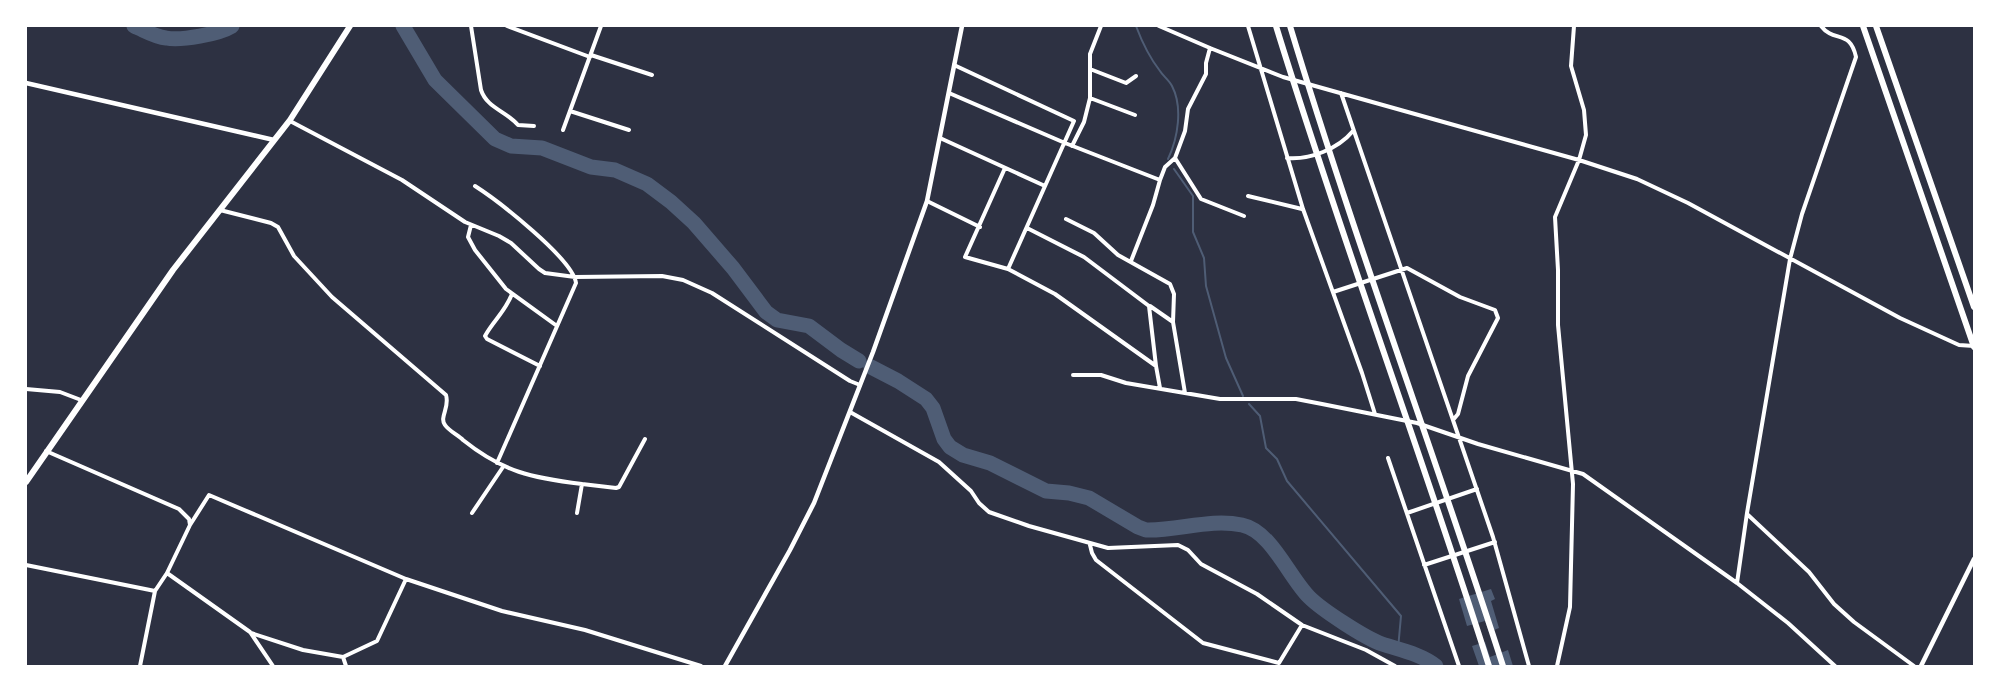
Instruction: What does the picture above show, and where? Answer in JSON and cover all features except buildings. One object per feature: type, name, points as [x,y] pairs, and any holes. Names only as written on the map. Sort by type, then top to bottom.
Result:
[{"type":"highway","points":[[26,482],[173,270],[290,120],[350,26]]},
{"type":"highway","points":[[1276,26],[1309,134],[1448,539],[1489,666]]},
{"type":"highway","points":[[1290,26],[1322,130],[1503,666]]},
{"type":"highway","points":[[1863,26],[1974,346]]},
{"type":"highway","points":[[1876,26],[1974,307]]},
{"type":"street","points":[[471,26],[481,90],[485,100],[518,125],[534,126]]},
{"type":"street","points":[[507,26],[590,56],[652,75]]},
{"type":"street","points":[[563,130],[601,26]]},
{"type":"street","points":[[725,666],[809,513],[860,385],[927,201],[962,26]]},
{"type":"street","points":[[1072,146],[1084,122],[1090,98],[1090,54],[1101,26]]},
{"type":"street","points":[[1159,26],[1283,77],[1579,160],[1648,183],[1900,318],[1959,345],[1974,346]]},
{"type":"street","points":[[1248,26],[1303,210],[1375,414]]},
{"type":"street","points":[[1557,666],[1570,607],[1573,484],[1558,325],[1555,218],[1579,160],[1586,135],[1584,110],[1571,66],[1574,26]]},
{"type":"street","points":[[1737,583],[1790,259],[1802,214],[1856,57],[1854,45],[1845,37],[1830,35],[1821,26]]},
{"type":"street","points":[[1131,261],[1165,167],[1175,158],[1185,131],[1188,109],[1206,74],[1210,48]]},
{"type":"street","points":[[954,65],[1074,121],[1008,269]]},
{"type":"street","points":[[1090,69],[1126,83],[1136,76]]},
{"type":"street","points":[[26,83],[274,140]]},
{"type":"street","points":[[949,93],[1072,146],[1160,180]]},
{"type":"street","points":[[1341,93],[1477,489],[1529,666]]},
{"type":"street","points":[[1090,98],[1135,115]]},
{"type":"street","points":[[570,111],[628,130]]},
{"type":"street","points":[[290,120],[402,180],[471,225],[511,243],[545,273],[575,277],[662,276],[683,280],[712,292],[850,381],[860,385]]},
{"type":"street","points":[[1287,158],[1301,158],[1331,148],[1343,142],[1353,131]]},
{"type":"street","points":[[940,138],[1045,186]]},
{"type":"street","points":[[1175,158],[1201,199],[1244,216]]},
{"type":"street","points":[[1005,168],[965,258],[1008,269],[1055,294],[1156,366]]},
{"type":"street","points":[[475,186],[501,203],[556,254],[575,277],[576,283],[496,464]]},
{"type":"street","points":[[1248,196],[1303,210]]},
{"type":"street","points":[[927,201],[980,227]]},
{"type":"street","points":[[220,210],[272,223],[278,227],[294,256],[332,297],[446,394],[448,403],[443,417],[445,425],[496,464],[535,478],[616,489],[645,439]]},
{"type":"street","points":[[1066,219],[1094,233],[1118,255],[1170,285],[1174,294],[1173,322],[1185,393]]},
{"type":"street","points":[[471,225],[468,237],[500,283],[557,326]]},
{"type":"street","points":[[1027,228],[1084,257],[1173,322]]},
{"type":"street","points":[[1332,292],[1407,268],[1460,297],[1495,310],[1498,318],[1468,376],[1458,414],[1453,420]]},
{"type":"street","points":[[512,294],[501,316],[495,319],[485,336],[540,366]]},
{"type":"street","points":[[1149,306],[1160,388]]},
{"type":"street","points":[[1073,375],[1101,375],[1126,383],[1235,400],[1296,399],[1417,423],[1571,469],[1610,491],[1737,583],[1788,623],[1835,666]]},
{"type":"street","points":[[26,389],[60,392],[81,400]]},
{"type":"street","points":[[850,412],[939,462],[965,485],[989,512],[1108,548],[1178,545],[1188,550],[1201,564],[1257,594],[1302,625],[1366,650],[1395,666]]},
{"type":"street","points":[[46,451],[179,509],[189,519],[190,525]]},
{"type":"street","points":[[1388,458],[1459,666]]},
{"type":"street","points":[[472,513],[503,467]]},
{"type":"street","points":[[577,513],[582,484]]},
{"type":"street","points":[[1407,513],[1477,489]]},
{"type":"street","points":[[140,666],[155,591],[167,573],[190,525],[210,495],[406,579],[502,611],[585,630],[701,666]]},
{"type":"street","points":[[1747,513],[1809,572],[1834,604],[1854,622],[1914,666]]},
{"type":"street","points":[[1424,565],[1494,542]]},
{"type":"street","points":[[1090,544],[1096,560],[1203,643],[1279,663],[1302,625]]},
{"type":"street","points":[[1920,666],[1974,560]]},
{"type":"street","points":[[26,565],[155,591]]},
{"type":"street","points":[[167,573],[250,632],[303,650],[343,657],[377,641],[406,579]]},
{"type":"street","points":[[250,632],[273,666]]},
{"type":"street","points":[[343,657],[346,666]]},
{"type":"water","points":[[1491,589],[1495,599],[1491,601],[1499,628],[1489,632],[1485,621],[1467,626],[1459,599]]},
{"type":"water","points":[[1485,642],[1490,657],[1508,650],[1513,666],[1479,666],[1472,646]]},
{"type":"waterway","points":[[134,26],[158,36],[173,39],[209,34],[232,26]]},
{"type":"waterway","points":[[403,26],[435,80],[495,139],[511,146],[542,148],[591,167],[615,170],[647,184],[694,223],[733,268],[766,312],[777,320],[809,326],[859,361]]},
{"type":"waterway","points":[[1136,26],[1149,55],[1171,84],[1175,94],[1178,122],[1168,159]]},
{"type":"waterway","points":[[1174,169],[1193,196],[1193,232],[1204,258],[1206,286],[1226,358],[1243,396]]},
{"type":"waterway","points":[[871,367],[926,399],[933,408],[944,439],[950,447],[963,455],[990,463],[1046,491],[1089,498],[1146,530],[1218,523],[1242,525],[1252,529],[1271,545],[1309,597],[1324,609],[1375,641],[1417,655],[1436,666]]},
{"type":"waterway","points":[[1249,404],[1260,416],[1266,448],[1277,459],[1287,481],[1401,616],[1398,649]]}]
